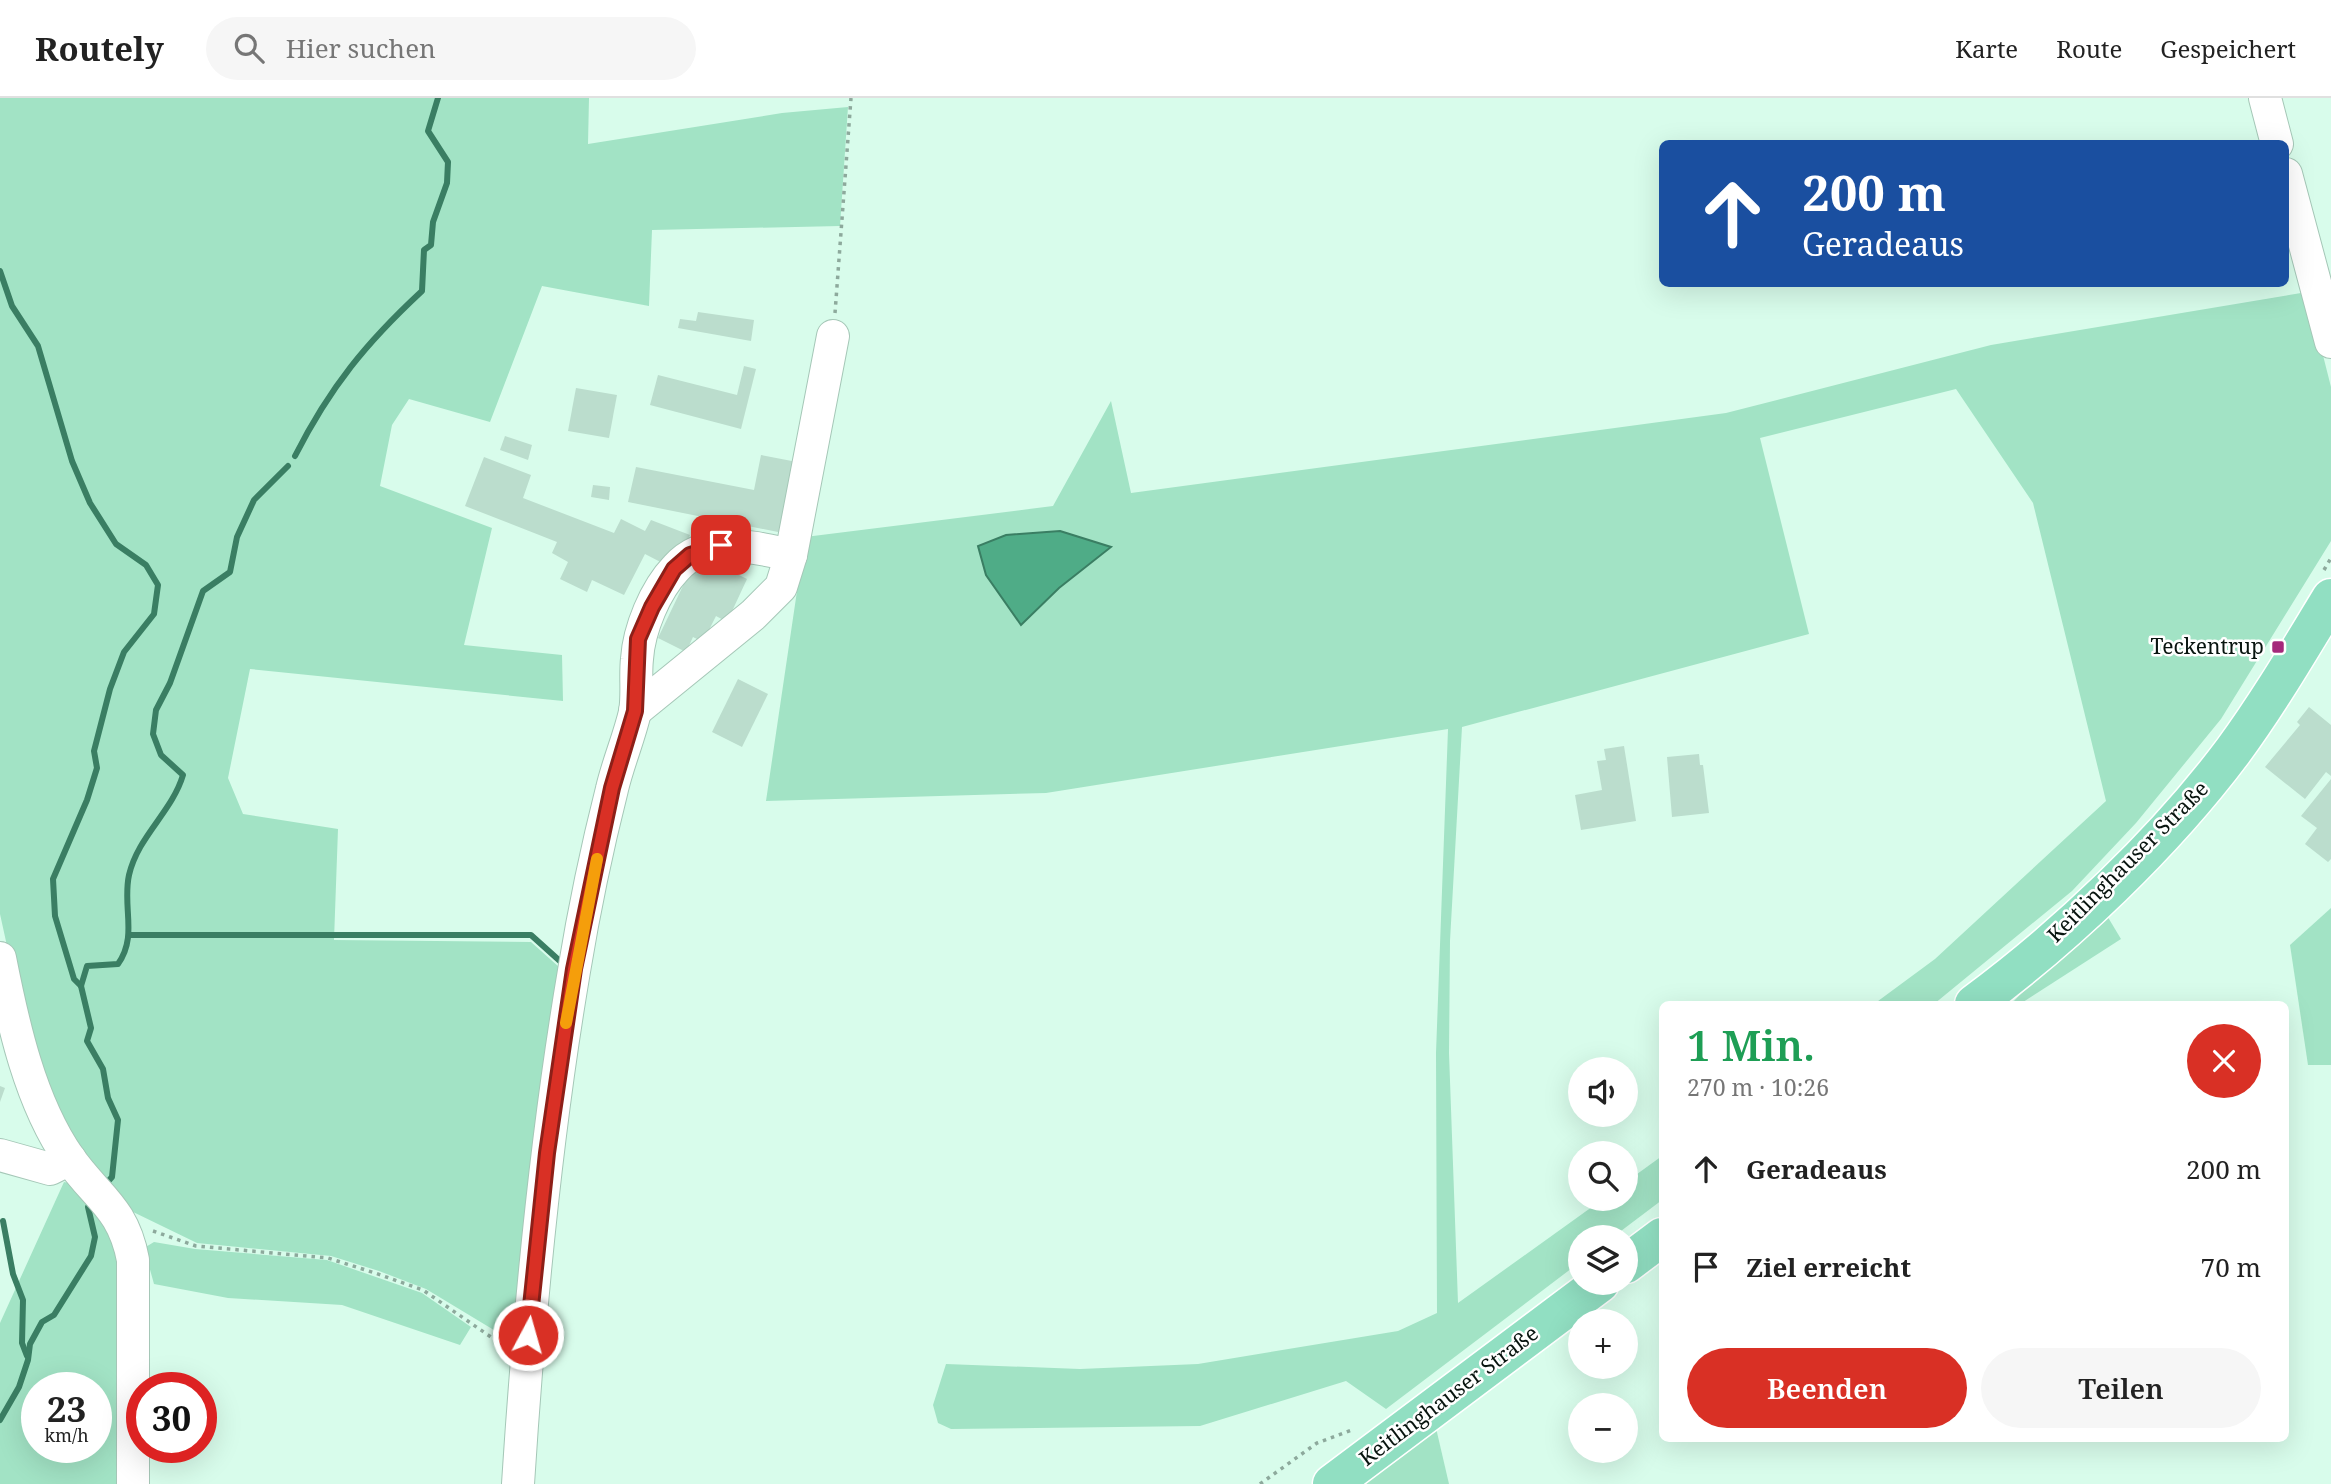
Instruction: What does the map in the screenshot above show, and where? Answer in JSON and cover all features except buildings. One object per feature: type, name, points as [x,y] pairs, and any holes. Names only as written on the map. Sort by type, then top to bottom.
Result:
[{"type":"main road","name":"Keitlinghauser Straße","points":[[1978,1001],[2080,917],[2181,814],[2233,751],[2331,598]]},
{"type":"main road","points":[[1638,1255],[1659,1239]]},
{"type":"main road","name":"Keitlinghauser Straße","points":[[1332,1484],[1584,1295]]},
{"type":"street","points":[[2265,98],[2276,140]]},
{"type":"street","points":[[2289,185],[2331,342]]},
{"type":"street","points":[[635,711],[753,615],[781,587],[791,555],[832,336]]},
{"type":"street","points":[[517,1484],[526,1361],[547,1153],[574,969],[612,788],[635,711],[638,639],[652,607],[674,569],[690,555],[721,545],[743,546],[791,555]]},
{"type":"street","points":[[0,958],[6,988],[42,1108],[89,1181],[128,1231],[133,1260],[133,1484]]},
{"type":"street","points":[[0,1155],[89,1181]]},
{"type":"path","points":[[832,336],[851,98]]},
{"type":"path","points":[[128,1231],[138,1226],[196,1246],[328,1258],[375,1272],[423,1290],[526,1361]]},
{"type":"shaded area","points":[[0,98],[589,98],[588,144],[782,113],[848,107],[840,226],[652,230],[649,306],[542,286],[490,422],[409,399],[392,425],[380,486],[492,528],[464,645],[562,655],[563,701],[250,669],[228,778],[243,814],[338,829],[334,940],[531,942],[559,967],[512,1341],[426,1289],[379,1271],[331,1256],[197,1243],[129,1210],[110,1191],[51,1104],[16,987],[0,914]]},
{"type":"shaded area","points":[[2307,292],[2331,387],[2331,541],[2221,719],[2136,823],[2072,891],[1938,1001],[1878,1001],[1935,959],[2106,801],[2033,503],[1956,389],[1760,438],[1809,634],[1462,727],[1450,941],[1449,1053],[1458,1303],[1586,1211],[1638,1211],[1638,1173],[1659,1158],[1659,1202],[1629,1225],[1568,1225],[1568,1271],[1386,1409],[1346,1381],[1200,1426],[951,1429],[938,1423],[933,1405],[946,1364],[1080,1369],[1198,1364],[1398,1331],[1437,1313],[1436,1053],[1448,729],[1046,793],[766,801],[805,537],[1053,506],[1111,401],[1131,493],[1726,413],[1991,345]]},
{"type":"shaded area","points":[[1060,531],[1111,547],[1059,588],[1021,625],[986,575],[978,546],[1006,535]]},
{"type":"shaded area","points":[[2331,908],[2331,1065],[2308,1065],[2290,945]]},
{"type":"shaded area","points":[[2103,909],[2121,939],[2025,1001],[2014,1001]]},
{"type":"shaded area","points":[[64,1182],[78,1185],[101,1205],[123,1266],[126,1463],[128,1463],[129,1484],[0,1484],[0,1323]]},
{"type":"shaded area","points":[[154,1242],[195,1249],[327,1260],[422,1293],[471,1327],[460,1345],[342,1305],[228,1298],[154,1284],[144,1248]]},
{"type":"shaded area","points":[[1436,1428],[1449,1484],[1360,1484]]},
{"type":"waterway","points":[[295,456],[322,408],[351,367],[383,329],[422,291],[424,250],[431,245],[433,222],[447,183],[448,162],[428,131],[438,98]]},
{"type":"waterway","points":[[0,271],[12,306],[38,346],[72,461],[90,503],[116,544],[146,565],[158,585],[154,614],[124,652],[110,689],[94,751],[97,768],[87,800],[53,879],[55,916],[74,979],[81,986]]},
{"type":"waterway","points":[[104,1186],[112,1177],[118,1120],[108,1098],[103,1069],[87,1041],[91,1028],[81,986],[87,966],[118,964],[124,953],[128,932],[127,887],[133,861],[171,801],[183,775],[161,755],[153,734],[156,710],[170,683],[203,591],[230,572],[237,537],[254,500],[288,466]]},
{"type":"waterway","points":[[129,935],[531,935],[561,962]]},
{"type":"waterway","points":[[0,1420],[19,1387],[30,1344],[42,1322],[54,1315],[91,1256],[95,1237],[88,1207],[93,1200]]},
{"type":"waterway","points":[[3,1221],[13,1274],[23,1300],[22,1343],[27,1356]]},
{"type":"slow traffic","points":[[566,1023],[574,969],[597,859]]},
{"type":"place","name":"Teckentrup","points":[[2278,647]]},
{"type":"route","points":[[528,1335],[547,1153],[574,969],[612,788],[635,711],[638,639],[652,607],[674,569],[690,555],[721,545]]}]
